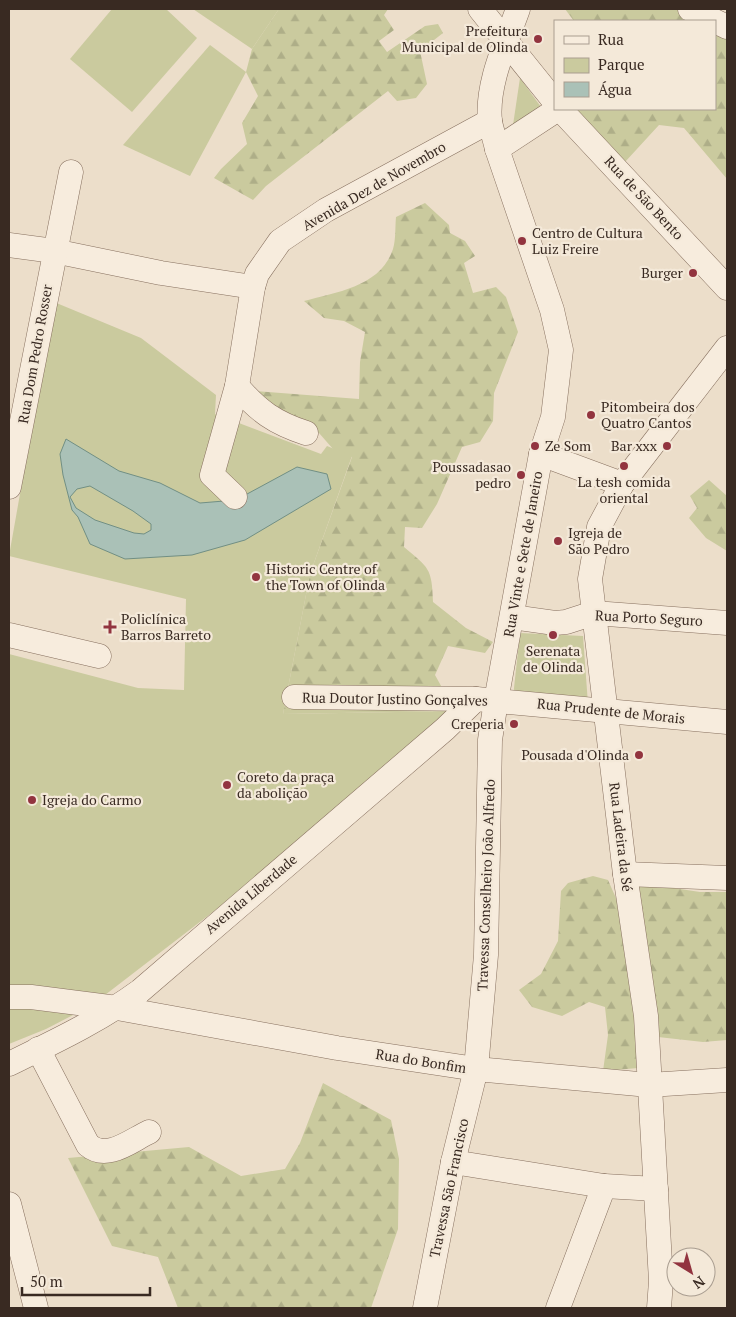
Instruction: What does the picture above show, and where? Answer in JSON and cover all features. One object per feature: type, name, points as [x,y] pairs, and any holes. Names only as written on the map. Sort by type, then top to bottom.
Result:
[{"type":"street","points":[[480,9],[507,40],[554,101]]},
{"type":"street","name":"Rua Vinte e Sete de Janeiro","points":[[486,700],[512,617],[541,454],[553,417],[561,350],[552,310],[497,149],[490,121],[491,97],[518,9]]},
{"type":"street","points":[[690,9],[713,20]]},
{"type":"street","points":[[497,149],[557,110]]},
{"type":"street","name":"Rua de São Bento","points":[[560,110],[727,288]]},
{"type":"street","name":"Avenida Dez de Novembro","points":[[235,497],[212,475],[237,386],[253,287],[257,274],[280,241],[326,210],[490,121]]},
{"type":"street","name":"Rua Dom Pedro Rosser","points":[[9,487],[13,456],[71,172]]},
{"type":"street","points":[[9,245],[54,251],[161,273],[253,287]]},
{"type":"street","name":"Rua Ladeira da Sé","points":[[659,1308],[661,1281],[646,1016],[625,874],[590,578],[598,527],[622,484],[727,348]]},
{"type":"street","points":[[237,386],[264,413],[283,426],[306,433]]},
{"type":"street","points":[[541,454],[622,484]]},
{"type":"street","name":"Rua Porto Seguro","points":[[512,617],[555,623],[566,622],[594,613],[727,623]]},
{"type":"street","points":[[9,636],[99,656]]},
{"type":"street","name":"Rua Doutor Justino Gonçalves","points":[[294,697],[486,700]]},
{"type":"street","name":"Rua Prudente de Morais","points":[[486,700],[727,722]]},
{"type":"street","name":"Avenida Liberdade","points":[[9,1064],[117,1008],[140,991],[430,741],[486,700]]},
{"type":"street","name":"Travessa Conselheiro João Alfredo","points":[[476,1069],[486,955],[490,740],[486,700]]},
{"type":"street","points":[[625,874],[727,878]]},
{"type":"street","name":"Rua do Bonfim","points":[[9,997],[31,997],[117,1008],[337,1048],[476,1069],[649,1084],[727,1080]]},
{"type":"street","points":[[38,1049],[88,1145],[94,1151],[103,1153],[111,1151],[149,1132]]},
{"type":"street","name":"Travessa São Francisco","points":[[425,1308],[453,1162],[476,1069]]},
{"type":"street","points":[[453,1162],[604,1186],[656,1189]]},
{"type":"street","points":[[558,1308],[604,1186]]},
{"type":"street","points":[[9,1204],[36,1308]]},
{"type":"green space","points":[[112,9],[166,9],[197,38],[132,112],[70,59]]},
{"type":"green space","points":[[193,9],[279,9],[252,49]]},
{"type":"green space","points":[[279,9],[388,9],[384,15],[394,30],[379,41],[387,52],[425,26],[438,24],[443,33],[420,51],[427,84],[416,98],[397,101],[388,91],[266,186],[253,200],[214,178],[247,144],[242,123],[258,96],[246,72],[252,49]]},
{"type":"green space","points":[[565,9],[679,9],[702,20],[573,20]]},
{"type":"green space","points":[[716,26],[727,32],[727,179],[684,128],[659,125],[625,162],[593,133],[577,110],[716,110]]},
{"type":"green space","points":[[210,45],[246,72],[190,176],[123,145]]},
{"type":"green space","points":[[520,78],[541,107],[513,125]]},
{"type":"green space","points":[[425,203],[449,225],[450,233],[465,241],[475,256],[464,263],[473,293],[496,287],[506,297],[518,332],[494,393],[493,421],[480,442],[462,447],[437,504],[422,528],[405,527],[404,547],[428,570],[432,582],[433,602],[466,628],[493,642],[485,653],[448,646],[435,675],[455,711],[283,714],[310,574],[352,457],[333,449],[319,433],[277,414],[255,391],[359,399],[360,362],[365,332],[344,321],[324,318],[304,301],[357,286],[379,271],[393,249],[396,217]]},
{"type":"green space","points":[[54,302],[141,338],[216,395],[215,414],[321,454],[327,446],[352,456],[310,574],[283,714],[455,711],[270,868],[105,995],[9,992],[9,654],[138,688],[184,690],[186,599],[9,556]]},
{"type":"green space","points":[[709,480],[727,496],[727,551],[706,538],[689,518],[697,508],[690,496]]},
{"type":"green space","points":[[520,633],[583,636],[588,704],[513,697]]},
{"type":"green space","points":[[593,876],[608,880],[619,905],[638,1034],[638,1068],[603,1071],[608,1035],[605,1007],[589,1002],[562,1016],[532,1007],[519,990],[541,974],[558,941],[561,891],[568,883]]},
{"type":"green space","points":[[634,882],[700,892],[727,892],[727,1040],[703,1042],[658,1037]]},
{"type":"green space","points":[[9,997],[75,1014],[46,1029],[9,1044]]},
{"type":"green space","points":[[323,1083],[391,1120],[399,1159],[398,1229],[371,1308],[178,1308],[158,1257],[112,1246],[68,1158],[189,1147],[241,1176],[285,1169],[300,1143]]},
{"type":"water","points":[[66,439],[119,471],[160,483],[200,503],[236,500],[297,467],[327,474],[331,489],[245,540],[192,555],[125,559],[90,544],[78,517],[72,510],[60,454]],"holes":[[[90,486],[133,511],[151,524],[151,530],[144,534],[134,533],[95,520],[76,508],[70,497],[77,489]]]},
{"type":"place","name":"Prefeitura Municipal de Olinda","points":[[538,39]]},
{"type":"place","name":"Centro de Cultura Luiz Freire","points":[[522,241]]},
{"type":"place","name":"Burger","points":[[693,273]]},
{"type":"place","name":"Pitombeira dos Quatro Cantos","points":[[591,415]]},
{"type":"place","name":"Ze Som","points":[[535,446]]},
{"type":"place","name":"Bar xxx","points":[[667,446]]},
{"type":"place","name":"La tesh comida oriental","points":[[624,466]]},
{"type":"place","name":"Poussadasao pedro","points":[[521,475]]},
{"type":"place","name":"Igreja de São Pedro","points":[[558,541]]},
{"type":"place","name":"Historic Centre of the Town of Olinda","points":[[256,577]]},
{"type":"place","name":"Policlínica Barros Barreto","points":[[110,627]]},
{"type":"place","name":"Serenata de Olinda","points":[[553,635]]},
{"type":"place","name":"Creperia","points":[[514,724]]},
{"type":"place","name":"Pousada d'Olinda","points":[[639,755]]},
{"type":"place","name":"Coreto da praça da abolição","points":[[227,785]]},
{"type":"place","name":"Igreja do Carmo","points":[[32,800]]}]
